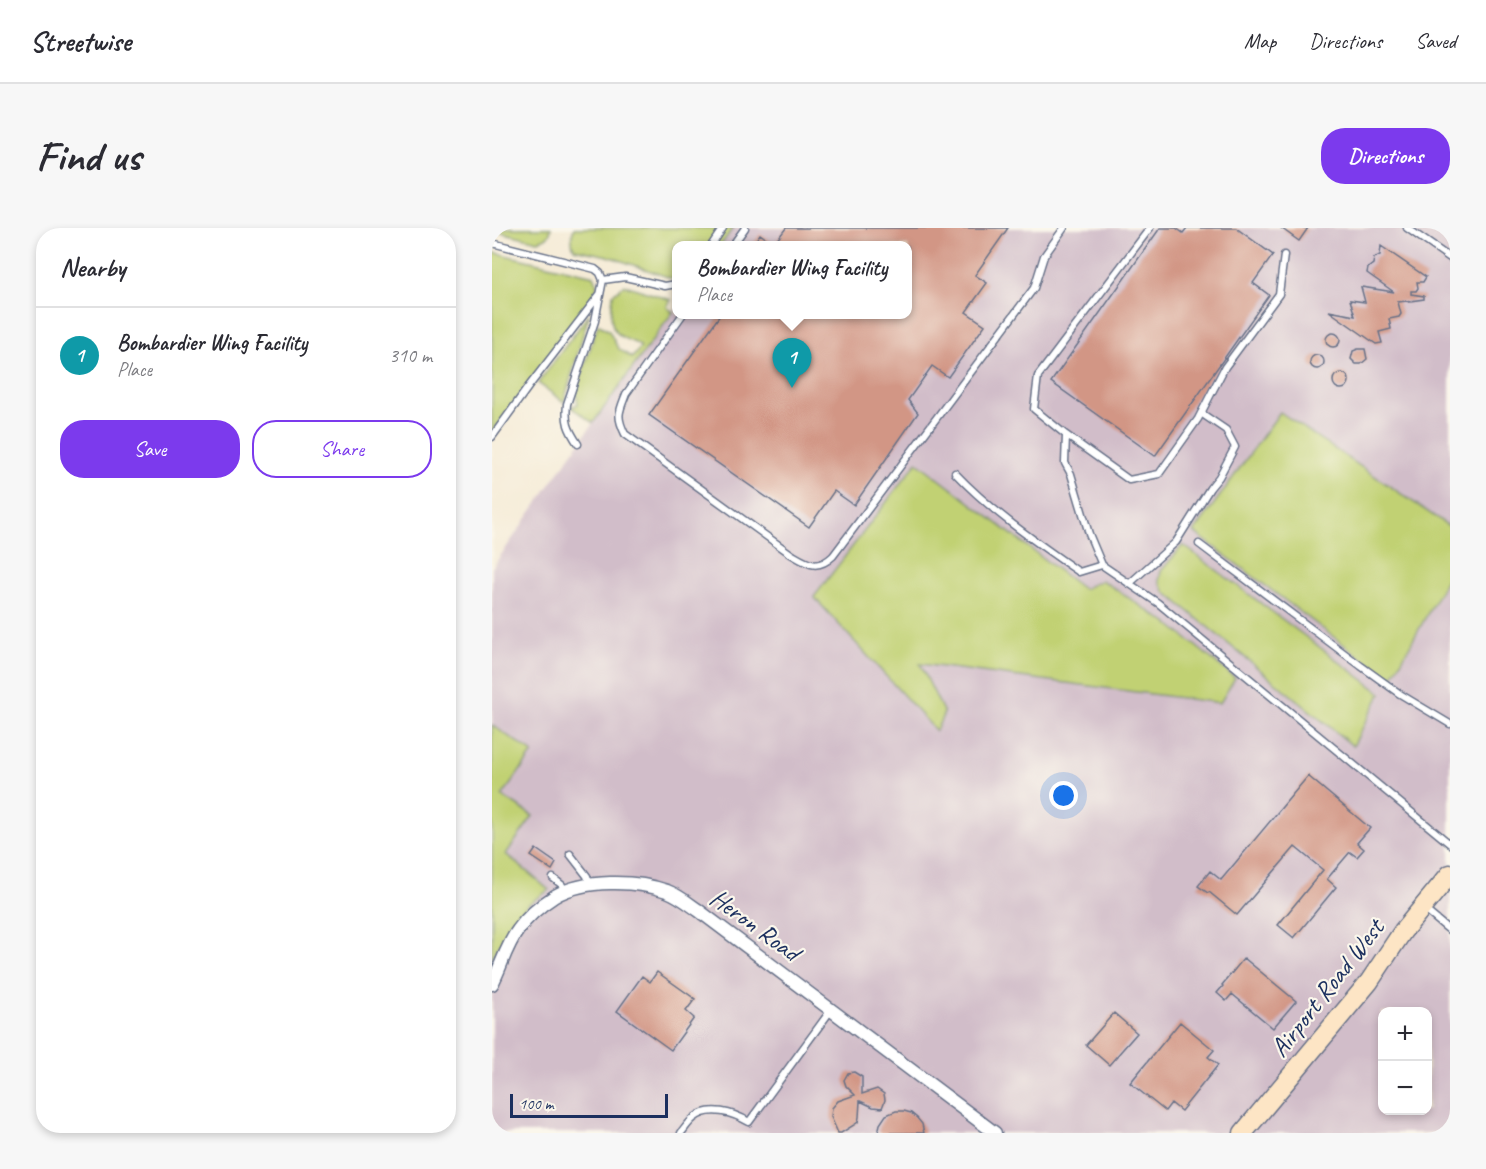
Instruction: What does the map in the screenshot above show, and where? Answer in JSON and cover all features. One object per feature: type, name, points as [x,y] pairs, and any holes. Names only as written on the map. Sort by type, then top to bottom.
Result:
[{"type":"street","name":"Airport Road West","points":[[1244,1133],[1368,982],[1403,931],[1450,876]]},
{"type":"street","name":"Heron Road","points":[[492,984],[517,931],[533,913],[556,895],[575,888],[601,883],[648,885],[670,892],[698,910],[995,1133]]},
{"type":"lane","points":[[714,241],[723,228]]},
{"type":"lane","points":[[736,241],[745,228]]},
{"type":"lane","points":[[680,319],[626,394],[620,408],[619,421],[625,434],[791,554],[804,562],[815,565],[825,563],[833,556],[1034,288],[1044,256],[1064,228]]},
{"type":"lane","points":[[1150,228],[1038,376],[1034,409],[1129,480],[1159,474],[1201,413],[1225,367],[1279,294],[1284,255]]},
{"type":"lane","points":[[1407,228],[1450,258]]},
{"type":"lane","points":[[492,243],[595,269],[603,280],[595,321],[567,404],[566,418],[570,432],[578,444]]},
{"type":"lane","points":[[603,280],[625,277],[665,286],[672,285]]},
{"type":"lane","points":[[492,437],[602,291]]},
{"type":"lane","points":[[1129,584],[1176,542],[1219,477],[1235,447],[1226,430],[1201,413]]},
{"type":"lane","points":[[1066,435],[1065,464],[1071,474],[1089,534],[1102,565],[1158,603],[1450,844]]},
{"type":"lane","points":[[955,473],[969,488],[1014,525],[1079,572],[1102,565]]},
{"type":"lane","points":[[1199,544],[1368,672],[1450,724]]},
{"type":"lane","points":[[570,854],[587,876],[590,885]]},
{"type":"lane","points":[[553,878],[562,885],[564,892]]},
{"type":"lane","points":[[1422,908],[1449,930]]},
{"type":"lane","points":[[681,1133],[695,1116],[713,1110],[738,1116],[749,1122],[832,1009]]},
{"type":"shaded area","points":[[733,228],[1450,228],[1450,1133],[492,1133],[492,959],[510,926],[527,905],[549,890],[506,855],[502,796],[533,753],[492,725],[492,568],[672,313],[672,319],[912,319],[912,241],[724,241]]},
{"type":"green space","points":[[492,228],[551,228],[547,237],[538,241],[492,230]]},
{"type":"green space","points":[[574,228],[733,228],[724,241],[672,241],[672,279],[608,256],[574,249],[572,234]]},
{"type":"green space","points":[[492,252],[594,276],[597,286],[594,295],[492,433]]},
{"type":"green space","points":[[625,285],[671,300],[667,307],[672,313],[593,423],[571,407],[578,404],[576,392],[598,324],[609,331],[618,348],[632,358],[641,347],[618,334],[612,325],[613,294]]},
{"type":"green space","points":[[589,314],[564,402],[538,383]]},
{"type":"green space","points":[[1280,412],[1450,527],[1450,573],[1391,680],[1194,532]]},
{"type":"green space","points":[[917,462],[1083,589],[1102,580],[1170,625],[1235,678],[1220,703],[920,664],[944,713],[936,731],[814,597]]},
{"type":"green space","points":[[1183,545],[1381,693],[1353,746],[1165,592],[1159,581],[1161,571]]},
{"type":"green space","points":[[492,725],[533,753],[502,796],[533,816],[506,854],[549,890],[527,905],[510,926],[492,959]]},
{"type":"building","points":[[786,228],[1008,228],[975,275],[987,283],[966,312],[985,325],[948,377],[932,366],[908,400],[918,413],[854,505],[834,491],[809,527],[649,415],[717,319],[912,319],[912,241],[776,241]]},
{"type":"building","points":[[1160,228],[1176,228],[1183,233],[1187,228],[1236,228],[1273,255],[1253,283],[1269,295],[1155,456],[1051,382]]},
{"type":"building","points":[[1281,228],[1308,228],[1299,241]]},
{"type":"building","points":[[760,234],[770,241],[755,241]]},
{"type":"building","points":[[1381,246],[1426,277],[1423,282],[1417,282],[1416,291],[1411,291],[1411,294],[1424,296],[1424,299],[1398,302],[1401,314],[1399,317],[1389,319],[1391,329],[1379,332],[1382,343],[1376,344],[1329,311],[1355,316],[1350,300],[1365,302],[1361,287],[1394,292],[1367,273],[1374,258],[1380,255]]},
{"type":"building","points":[[1333,333],[1338,335],[1340,340],[1338,345],[1333,347],[1328,345],[1326,340],[1328,335]]},
{"type":"building","points":[[1365,349],[1367,359],[1361,364],[1356,364],[1351,359],[1353,351]]},
{"type":"building","points":[[1317,355],[1322,357],[1324,362],[1322,367],[1317,369],[1312,367],[1310,362],[1312,357]]},
{"type":"building","points":[[1341,373],[1347,375],[1349,381],[1347,387],[1341,389],[1335,387],[1333,381],[1335,375]]},
{"type":"building","points":[[1308,776],[1370,828],[1357,843],[1364,849],[1357,857],[1350,852],[1327,879],[1336,887],[1294,938],[1278,925],[1323,870],[1295,847],[1237,915],[1198,886],[1210,871],[1221,880]]},
{"type":"building","points":[[536,849],[556,863],[552,870],[531,856]]},
{"type":"building","points":[[1244,958],[1296,1001],[1273,1028],[1232,994],[1226,1001],[1217,993]]},
{"type":"building","points":[[657,972],[695,999],[686,1011],[694,1018],[671,1050],[617,1011],[642,976],[650,982]]},
{"type":"building","points":[[1114,1013],[1137,1033],[1109,1065],[1086,1045]]},
{"type":"building","points":[[1180,1022],[1214,1050],[1208,1057],[1218,1065],[1181,1111],[1171,1103],[1165,1111],[1130,1083]]},
{"type":"building","points":[[854,1072],[862,1077],[862,1094],[877,1089],[884,1094],[885,1100],[882,1108],[860,1101],[858,1122],[838,1133],[831,1117],[832,1108],[838,1101],[855,1095],[846,1086],[844,1080],[848,1073]]},
{"type":"building","points":[[896,1111],[911,1113],[922,1124],[924,1133],[878,1133],[880,1124],[886,1115]]},
{"type":"place","name":"Bombardier Wing Facility","points":[[792,388]]}]
